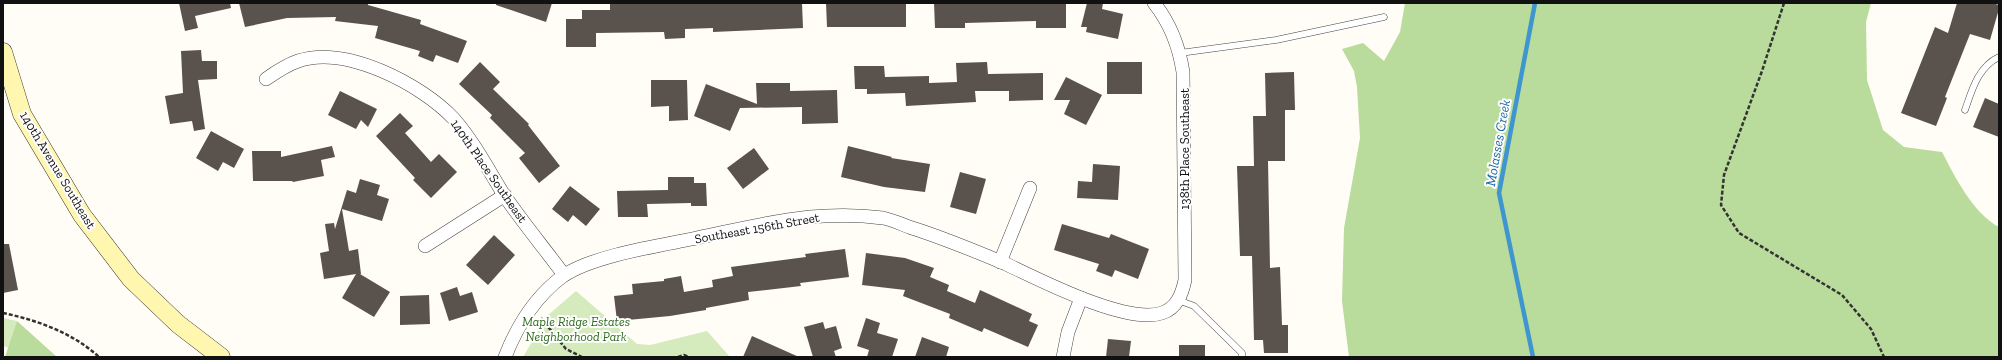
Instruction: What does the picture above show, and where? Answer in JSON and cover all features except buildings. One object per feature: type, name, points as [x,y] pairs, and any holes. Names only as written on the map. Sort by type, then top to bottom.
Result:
[{"type":"main road","name":"140th Avenue Southeast","points":[[3,52],[22,114],[82,215],[131,278],[178,324],[221,357]]},
{"type":"street","name":"138th Place Southeast","points":[[1154,3],[1169,26],[1180,53],[1183,72],[1185,280],[1178,300]]},
{"type":"street","name":"140th Place Southeast","points":[[266,80],[299,60],[321,58],[356,63],[404,80],[439,105],[454,120],[482,157],[505,195],[564,275]]},
{"type":"street","points":[[1000,262],[1030,188]]},
{"type":"street","points":[[425,246],[505,195]]},
{"type":"street","name":"Southeast 156th Street","points":[[506,357],[513,337],[533,308],[551,286],[564,275],[578,268],[622,254],[740,229],[809,217],[847,216],[884,218],[932,234],[1081,298],[1107,307],[1144,315],[1161,313],[1169,309],[1178,300]]},
{"type":"street","points":[[1063,357],[1068,332],[1081,298]]},
{"type":"lane","points":[[1180,53],[1276,40],[1384,17]]},
{"type":"lane","points":[[1965,110],[1977,78],[1985,66],[1999,57]]},
{"type":"lane","points":[[1178,300],[1194,306],[1242,353],[1242,357]]},
{"type":"path","points":[[1784,3],[1762,71],[1724,174],[1721,205],[1739,233],[1842,295],[1870,329],[1884,357]]},
{"type":"path","points":[[533,308],[566,348],[582,357]]},
{"type":"path","points":[[3,313],[22,317],[52,328],[88,347],[99,357]]},
{"type":"path","points":[[678,357],[684,355],[689,357]]},
{"type":"green space","points":[[1405,3],[1871,3],[1866,22],[1867,80],[1883,130],[1904,147],[1942,152],[1959,183],[1973,204],[1990,221],[1999,227],[1999,357],[1349,357],[1342,301],[1344,228],[1360,138],[1357,87],[1354,71],[1342,49],[1363,43],[1384,61],[1400,32]]},
{"type":"green space","name":"Maple Ridge Estates Neighborhood Park","points":[[576,291],[637,344],[650,345],[707,331],[730,357],[523,357],[547,316]]},
{"type":"green space","points":[[3,318],[17,321],[9,348],[3,346]]},
{"type":"green space","points":[[17,321],[57,357],[5,357]]},
{"type":"waterway","name":"Molasses Creek","points":[[1533,357],[1499,193],[1535,3]]}]
